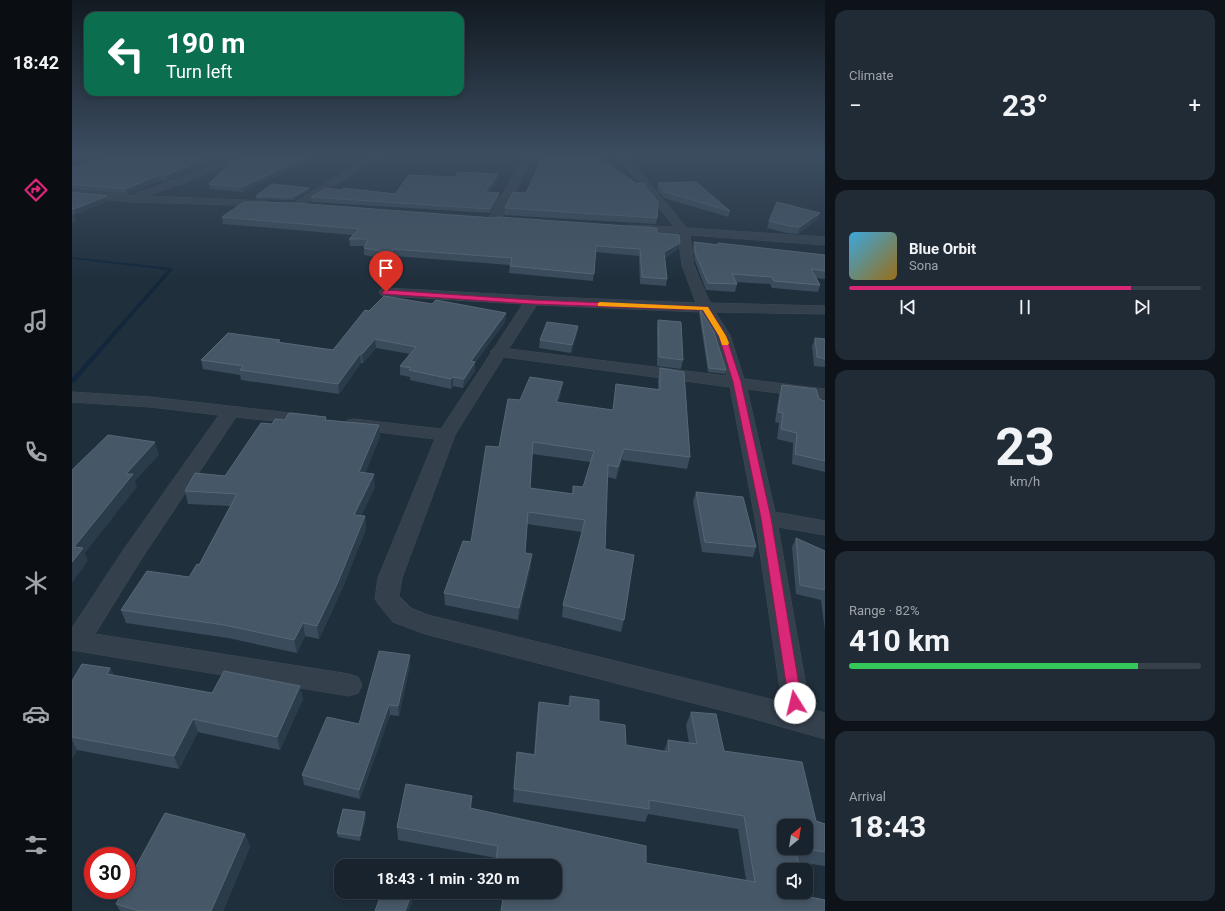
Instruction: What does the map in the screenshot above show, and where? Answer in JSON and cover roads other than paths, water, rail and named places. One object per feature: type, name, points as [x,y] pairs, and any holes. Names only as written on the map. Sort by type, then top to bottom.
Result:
[{"type":"street","points":[[123,198],[311,206]]},
{"type":"street","points":[[288,204],[300,198]]},
{"type":"street","points":[[503,198],[490,219],[510,220]]},
{"type":"street","points":[[656,198],[683,231],[688,265],[705,308],[722,336],[737,382],[766,518],[798,719]]},
{"type":"street","points":[[620,227],[825,241]]},
{"type":"street","points":[[386,292],[532,302],[705,308],[825,310]]},
{"type":"street","points":[[532,302],[498,352],[446,435],[390,578],[387,599],[402,615],[425,624],[744,704],[825,726]]},
{"type":"street","points":[[498,352],[825,394]]},
{"type":"street","points":[[72,396],[150,402],[446,435]]},
{"type":"street","points":[[231,411],[132,554],[77,641],[349,684]]},
{"type":"street","points":[[766,518],[825,528]]},
{"type":"waterway","points":[[72,258],[171,269],[73,381]]}]
